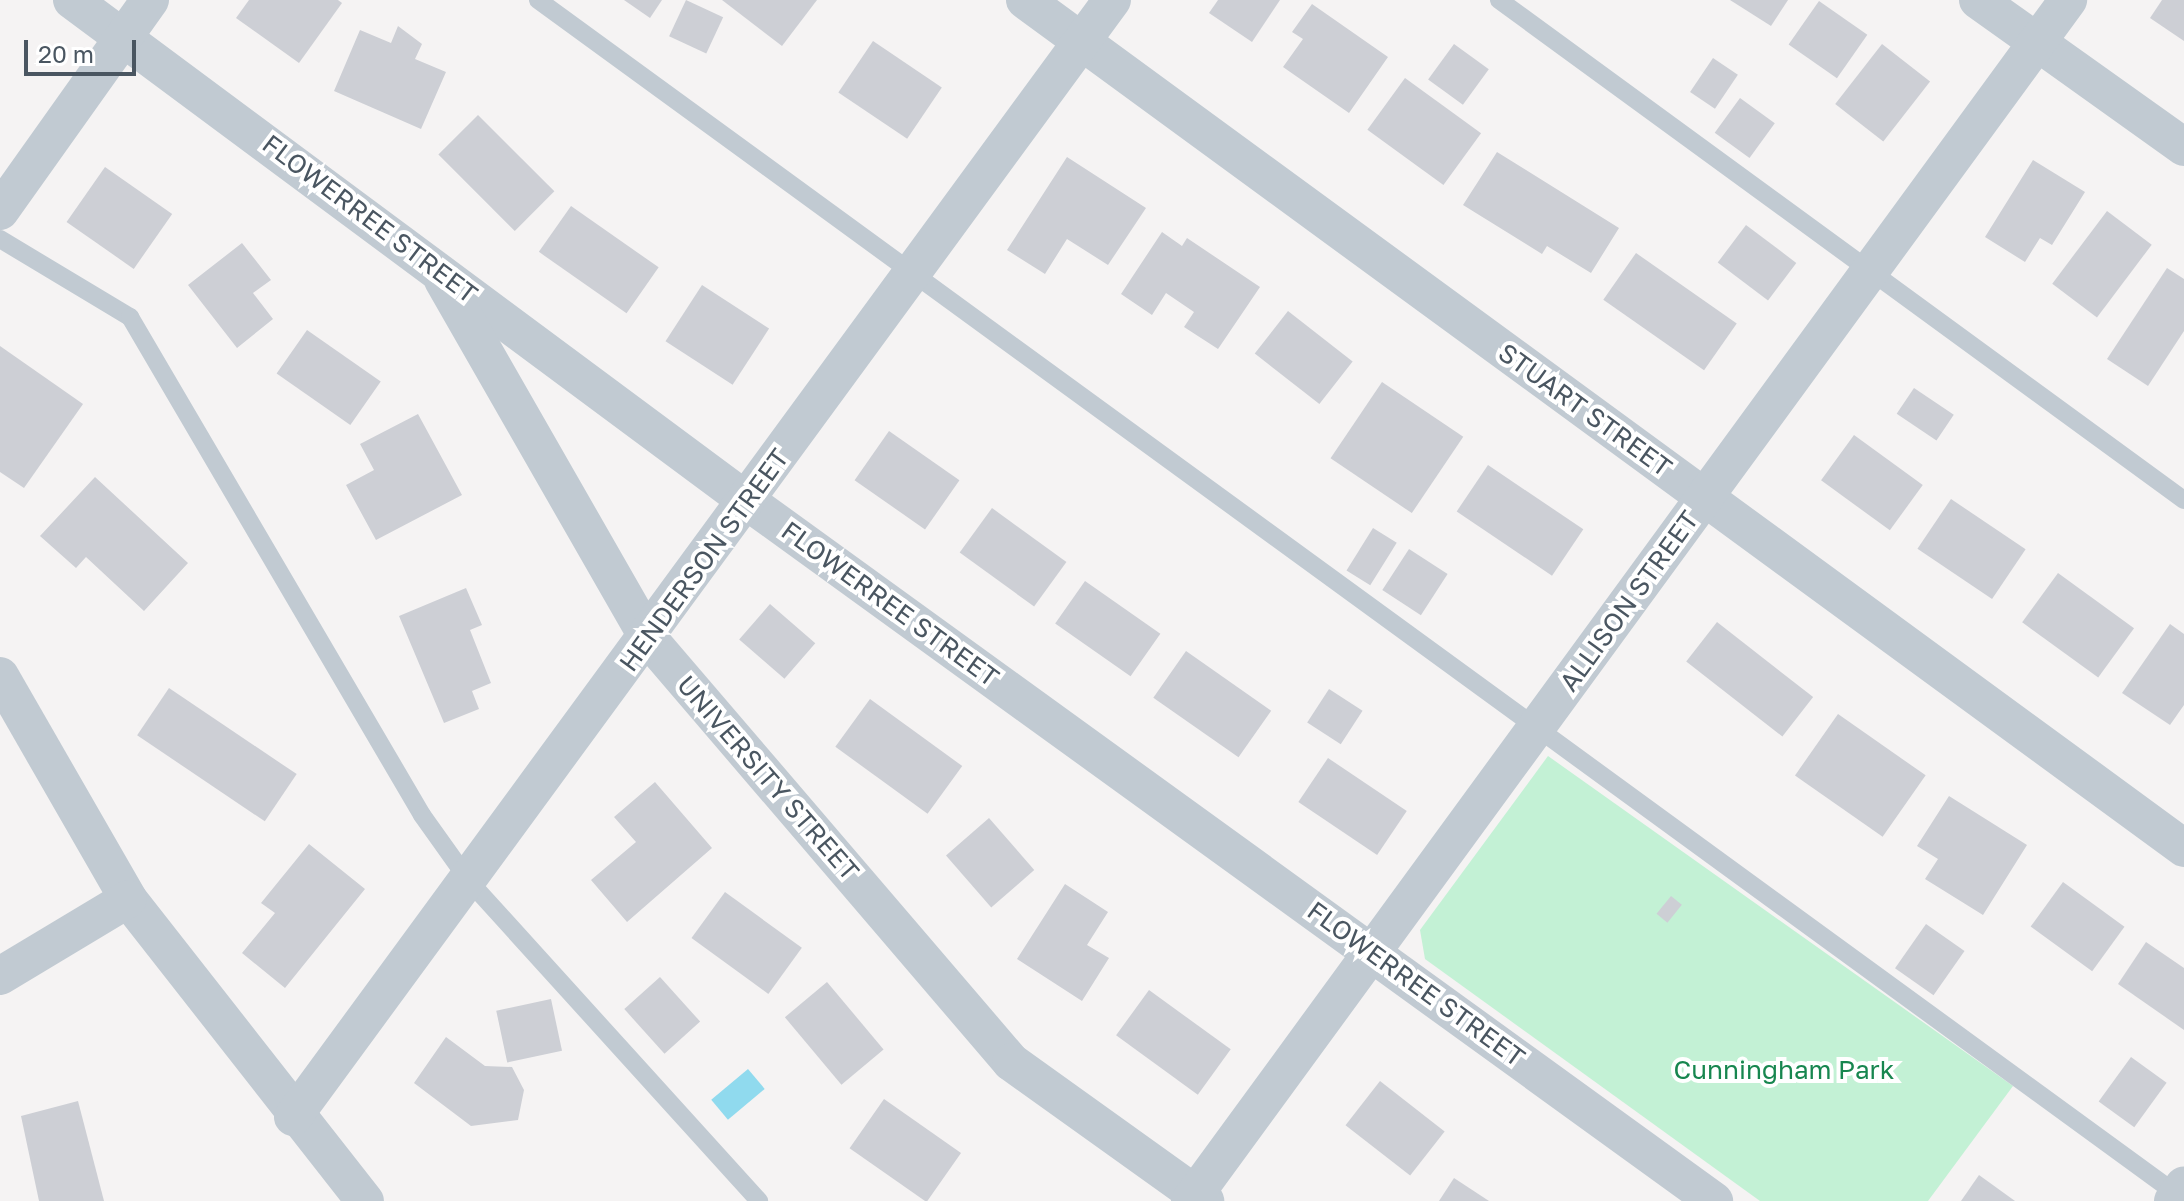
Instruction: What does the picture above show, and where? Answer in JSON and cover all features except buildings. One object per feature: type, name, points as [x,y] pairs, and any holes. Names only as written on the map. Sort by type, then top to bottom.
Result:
[{"type":"street","name":"FLOWERREE STREET","points":[[72,0],[747,501],[1714,1201]]},
{"type":"street","points":[[0,211],[150,0]]},
{"type":"street","name":"STUART STREET","points":[[1025,0],[2184,848]]},
{"type":"street","name":"HENDERSON STREET","points":[[293,1117],[648,638],[1112,0]]},
{"type":"street","points":[[1978,0],[2184,147]]},
{"type":"street","name":"ALLISON STREET","points":[[1197,1199],[1373,952],[2068,0]]},
{"type":"street","name":"UNIVERSITY STREET","points":[[435,267],[648,638],[1011,1062],[1197,1199]]},
{"type":"street","points":[[0,676],[128,899],[293,1117],[365,1201]]},
{"type":"street","points":[[0,976],[128,899]]},
{"type":"lane","points":[[538,0],[2180,1195]]},
{"type":"lane","points":[[1499,0],[2184,500]]},
{"type":"lane","points":[[0,239],[130,317],[422,815],[469,881],[759,1201]]},
{"type":"green space","name":"Cunningham Park","points":[[1548,756],[2013,1086],[1928,1201],[1760,1201],[1425,959],[1420,930]]},
{"type":"water","points":[[748,1069],[765,1089],[728,1120],[711,1100]]}]
